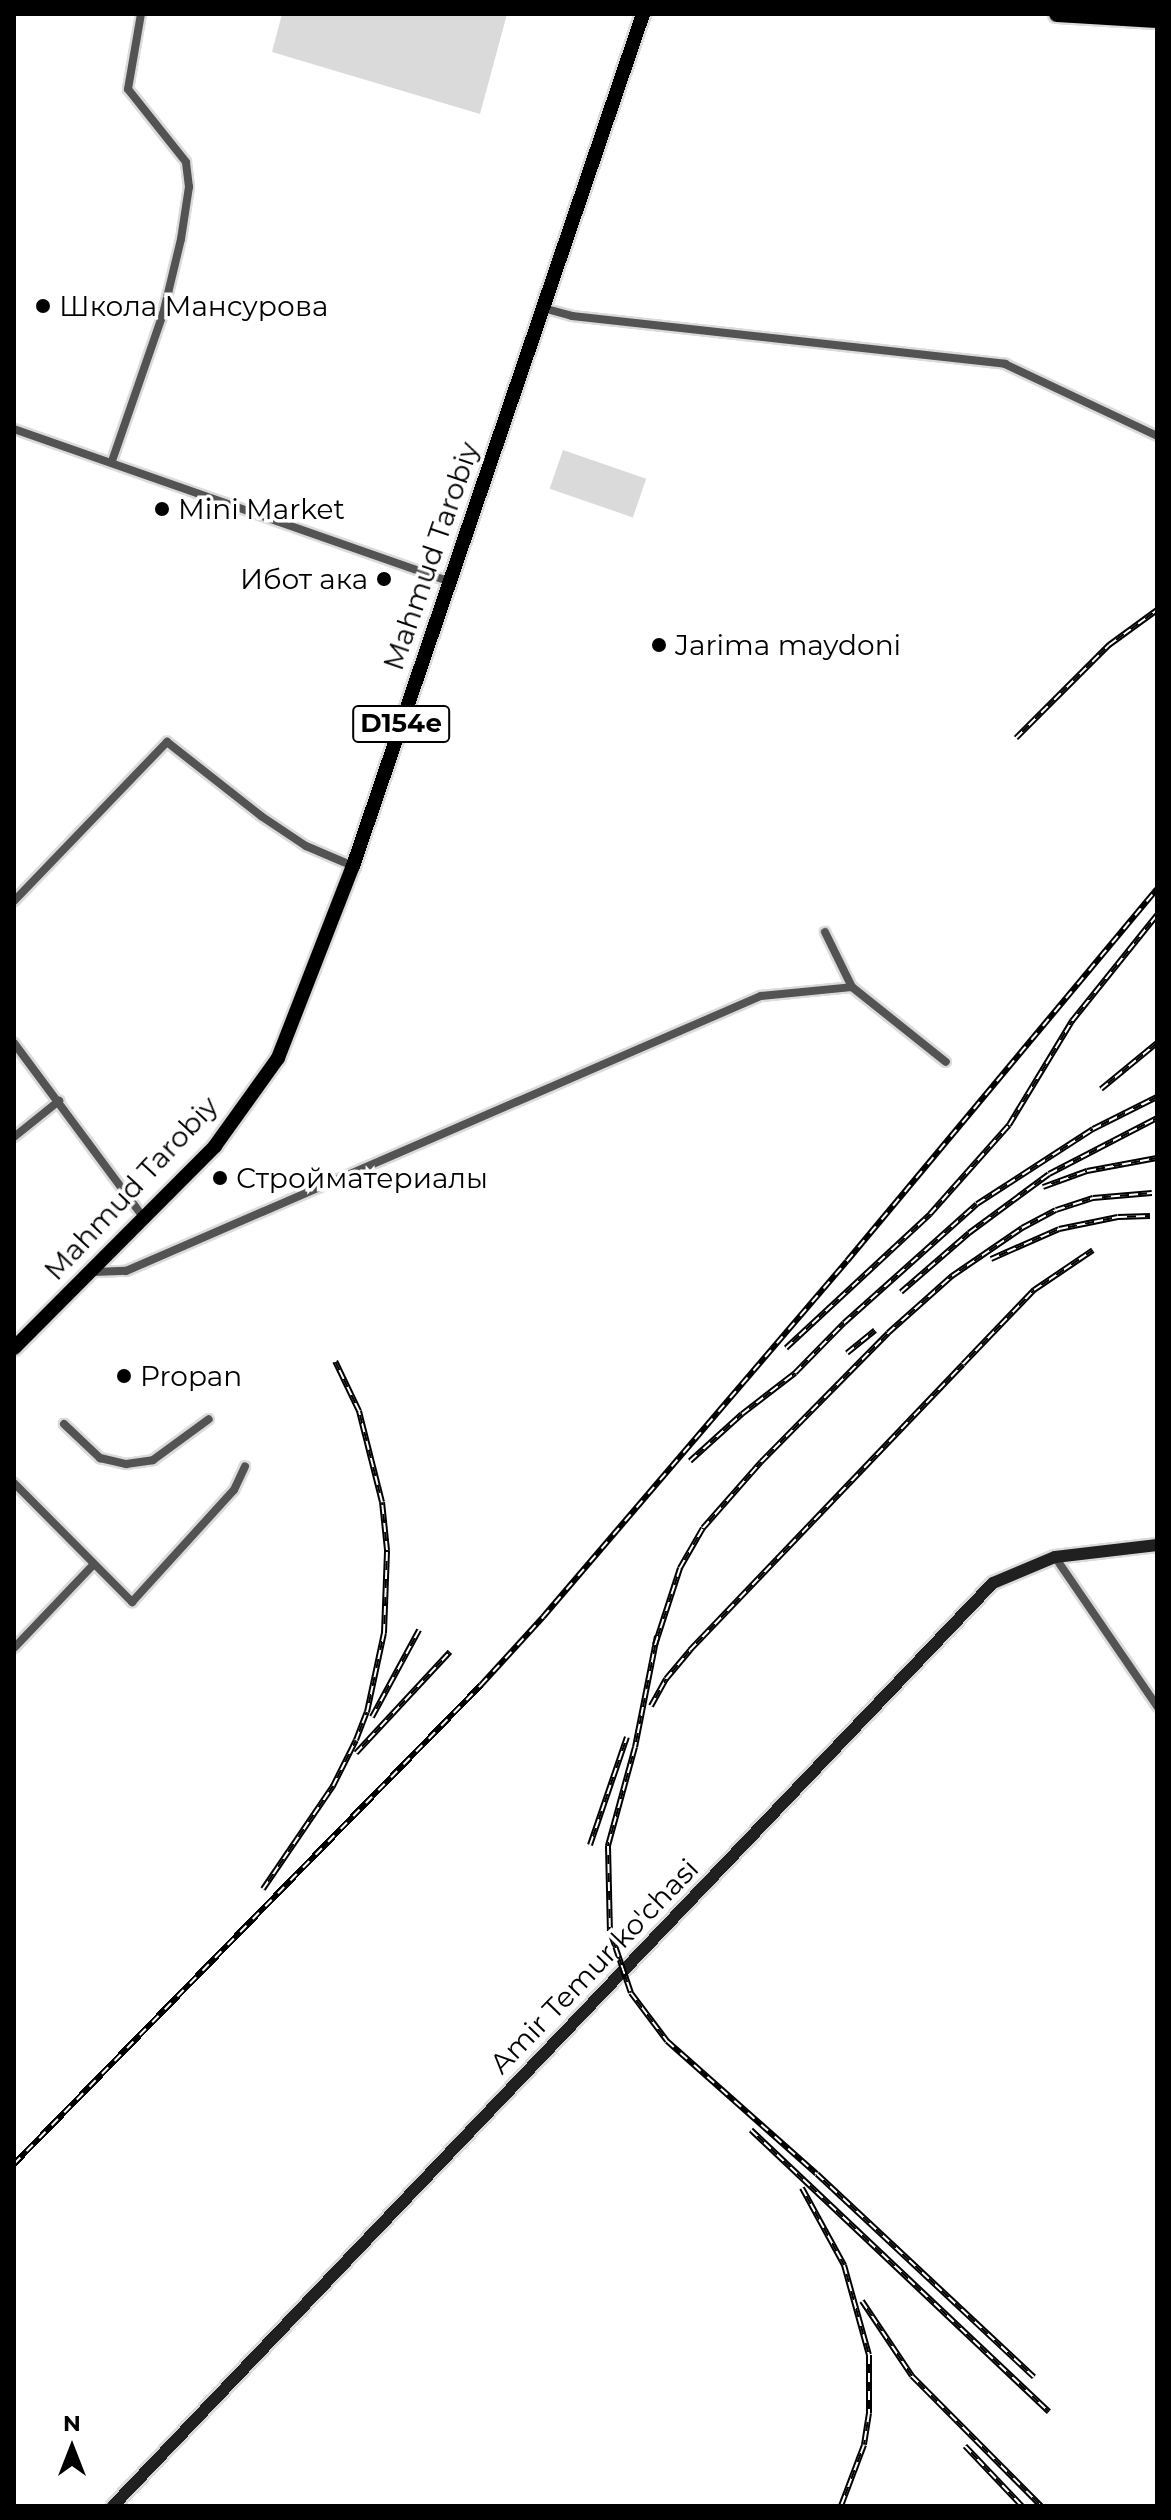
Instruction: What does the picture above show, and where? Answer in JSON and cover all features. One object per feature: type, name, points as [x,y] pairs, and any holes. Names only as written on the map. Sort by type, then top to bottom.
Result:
[{"type":"highway","points":[[1057,14],[1157,20]]},
{"type":"main road","name":"Mahmud Tarobiy","points":[[14,1348],[215,1146],[278,1058],[353,866],[643,14]]},
{"type":"street","points":[[112,461],[163,314],[181,239],[189,187],[186,162],[128,89],[141,14]]},
{"type":"street","points":[[543,308],[572,316],[1005,364],[1157,436]]},
{"type":"street","points":[[14,429],[449,581]]},
{"type":"street","points":[[14,901],[167,742],[261,816],[306,846],[353,866]]},
{"type":"street","points":[[825,932],[852,987],[946,1062]]},
{"type":"street","points":[[93,1272],[126,1271],[761,996],[852,987]]},
{"type":"street","points":[[14,1043],[144,1219]]},
{"type":"street","points":[[14,1137],[59,1101]]},
{"type":"street","points":[[64,1424],[100,1458],[126,1464],[153,1460],[209,1419]]},
{"type":"street","points":[[14,1483],[132,1602],[226,1499],[245,1466]]},
{"type":"street","name":"Amir Temur ko'chasi","points":[[113,2506],[993,1583],[1055,1557],[1157,1545]]},
{"type":"street","points":[[1055,1557],[1157,1706]]},
{"type":"street","points":[[14,1648],[93,1565]]},
{"type":"shaded area","points":[[282,14],[507,14],[480,114],[272,52]]},
{"type":"shaded area","points":[[563,450],[646,479],[633,517],[550,489]]},
{"type":"railway","points":[[1016,738],[1109,645],[1157,610]]},
{"type":"railway","points":[[14,2164],[481,1685],[543,1617],[847,1261],[1157,889]]},
{"type":"railway","points":[[786,1348],[930,1214],[1009,1125],[1072,1021],[1157,915]]},
{"type":"railway","points":[[1101,1089],[1157,1043]]},
{"type":"railway","points":[[690,1461],[742,1414],[795,1373],[844,1323],[977,1204],[1093,1129],[1157,1097]]},
{"type":"railway","points":[[901,1292],[969,1233],[1049,1174],[1157,1118]]},
{"type":"railway","points":[[1043,1187],[1087,1171],[1157,1158]]},
{"type":"railway","points":[[655,1645],[680,1568],[703,1528],[761,1462],[888,1333],[952,1276],[1022,1228],[1056,1210],[1093,1198],[1152,1193]]},
{"type":"railway","points":[[991,1259],[1059,1229],[1118,1217],[1150,1216]]},
{"type":"railway","points":[[651,1706],[666,1679],[690,1650],[1034,1290],[1093,1250]]},
{"type":"railway","points":[[847,1353],[875,1330]]},
{"type":"railway","points":[[263,1889],[333,1786],[356,1740],[367,1712],[384,1633],[387,1550],[382,1502],[359,1411],[335,1361]]},
{"type":"railway","points":[[372,1717],[419,1630]]},
{"type":"railway","points":[[657,1636],[635,1747],[608,1846],[610,1931],[631,1993],[667,2041],[817,2174],[1034,2377]]},
{"type":"railway","points":[[356,1753],[450,1652]]},
{"type":"railway","points":[[590,1845],[627,1737]]},
{"type":"railway","points":[[751,2130],[1049,2412]]},
{"type":"railway","points":[[802,2188],[844,2265],[869,2355],[869,2413],[864,2445],[841,2506]]},
{"type":"railway","points":[[862,2301],[912,2376],[1041,2506]]},
{"type":"railway","points":[[965,2446],[1022,2506]]},
{"type":"place","name":"Школа Мансурова","points":[[43,306]]},
{"type":"place","name":"Mini Market","points":[[162,509]]},
{"type":"place","name":"Ибот ака","points":[[384,579]]},
{"type":"place","name":"Jarima maydoni","points":[[659,645]]},
{"type":"place","name":"Стройматериалы","points":[[220,1178]]},
{"type":"place","name":"Propan","points":[[124,1376]]}]
